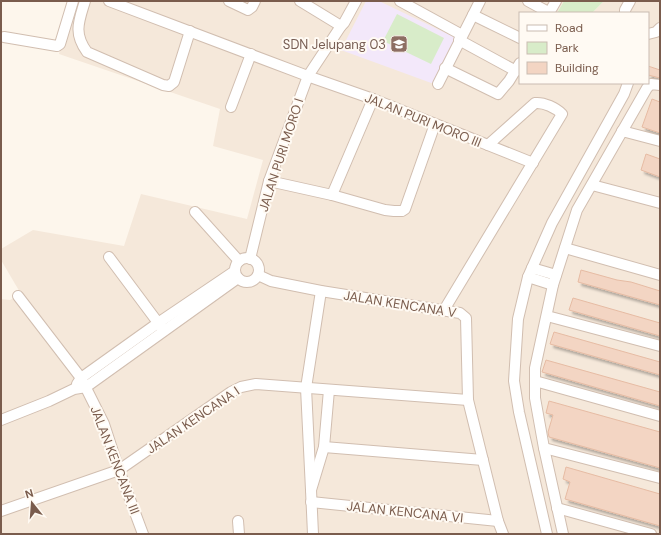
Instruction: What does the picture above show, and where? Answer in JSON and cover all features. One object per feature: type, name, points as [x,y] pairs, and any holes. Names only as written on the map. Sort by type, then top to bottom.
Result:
[{"type":"street","points":[[4,37],[55,47],[60,44],[73,1]]},
{"type":"street","points":[[85,1],[78,25],[82,46],[87,52],[163,86],[169,86],[174,82],[190,31]]},
{"type":"street","name":"JALAN PURI MORO III","points":[[109,1],[310,77],[373,99],[533,163]]},
{"type":"street","points":[[230,1],[248,10],[250,10],[255,1]]},
{"type":"street","points":[[300,1],[341,26]]},
{"type":"street","name":"JALAN PURI MORO I","points":[[250,259],[269,181],[310,77],[356,1]]},
{"type":"street","points":[[400,1],[461,38],[518,67],[509,82],[489,102]]},
{"type":"street","points":[[438,84],[480,1]]},
{"type":"street","points":[[528,1],[547,12]]},
{"type":"street","points":[[550,12],[556,1]]},
{"type":"street","points":[[625,12],[630,1]]},
{"type":"street","points":[[473,15],[519,38]]},
{"type":"street","points":[[649,34],[656,32],[660,28]]},
{"type":"street","points":[[231,107],[251,54]]},
{"type":"street","points":[[445,68],[498,94]]},
{"type":"street","points":[[547,534],[519,412],[514,381],[518,319],[530,273],[552,223],[624,94],[628,84]]},
{"type":"street","points":[[563,534],[544,448],[535,398],[535,368],[554,280],[577,210],[647,88],[656,85]]},
{"type":"street","points":[[332,195],[373,99]]},
{"type":"street","points":[[444,310],[562,114],[559,111],[545,105],[535,103],[488,145]]},
{"type":"street","points":[[269,181],[332,195],[385,210],[402,211],[405,208],[435,124]]},
{"type":"street","points":[[622,131],[660,141]]},
{"type":"street","points":[[592,185],[660,203]]},
{"type":"street","points":[[1,420],[49,402],[74,389],[161,327],[237,270],[244,258],[254,261],[258,265],[259,277],[249,281],[243,281],[237,270],[195,212]]},
{"type":"street","points":[[565,248],[660,275]]},
{"type":"street","points":[[109,257],[161,327]]},
{"type":"street","points":[[530,273],[554,280]]},
{"type":"street","name":"JALAN KENCANA V","points":[[259,277],[321,291],[460,313],[466,318],[468,400],[498,521],[503,534]]},
{"type":"street","points":[[312,534],[306,388],[321,291]]},
{"type":"street","name":"JALAN KENCANA III","points":[[18,296],[83,382],[104,424],[119,470],[143,534]]},
{"type":"street","points":[[547,316],[660,346]]},
{"type":"street","points":[[535,381],[660,416]]},
{"type":"street","name":"JALAN KENCANA I","points":[[1,511],[119,470],[231,392],[241,387],[256,384],[468,400]]},
{"type":"street","points":[[311,490],[324,447],[329,390]]},
{"type":"street","points":[[324,447],[483,460]]},
{"type":"street","points":[[544,448],[660,478]]},
{"type":"street","name":"JALAN KENCANA VI","points":[[311,502],[498,521]]},
{"type":"street","points":[[557,508],[651,534]]},
{"type":"street","points":[[238,521],[239,534]]},
{"type":"shaded area","points":[[73,1],[564,1],[558,12],[519,12],[519,84],[649,84],[649,12],[593,12],[604,1],[660,1],[660,534],[1,534],[1,299],[10,300],[21,294],[1,260],[1,249],[33,230],[124,246],[141,194],[247,219],[263,160],[213,146],[220,109],[59,54]]},
{"type":"shaded area","name":"SDN Jelupang 03","points":[[366,1],[379,1],[456,38],[434,84],[341,50]]},
{"type":"green space","points":[[564,1],[604,1],[593,12],[558,12]]},
{"type":"green space","points":[[397,14],[444,38],[431,64],[383,41]]},
{"type":"building","points":[[649,66],[660,70],[660,78],[649,75]]},
{"type":"building","points":[[652,99],[660,102],[660,133],[642,127]]},
{"type":"building","points":[[646,154],[660,159],[660,177],[641,170]]},
{"type":"building","points":[[581,270],[617,280],[631,282],[660,291],[660,305],[578,282]]},
{"type":"building","points":[[573,298],[660,323],[660,336],[569,310]]},
{"type":"building","points":[[554,332],[660,362],[660,375],[550,344]]},
{"type":"building","points":[[546,360],[660,392],[660,406],[542,372]]},
{"type":"building","points":[[549,401],[660,432],[660,468],[549,437],[548,432],[553,415],[546,413]]},
{"type":"building","points":[[566,467],[660,494],[660,526],[565,499],[570,482],[563,479]]},
{"type":"place","name":"SDN Jelupang 03","points":[[399,44]]}]
